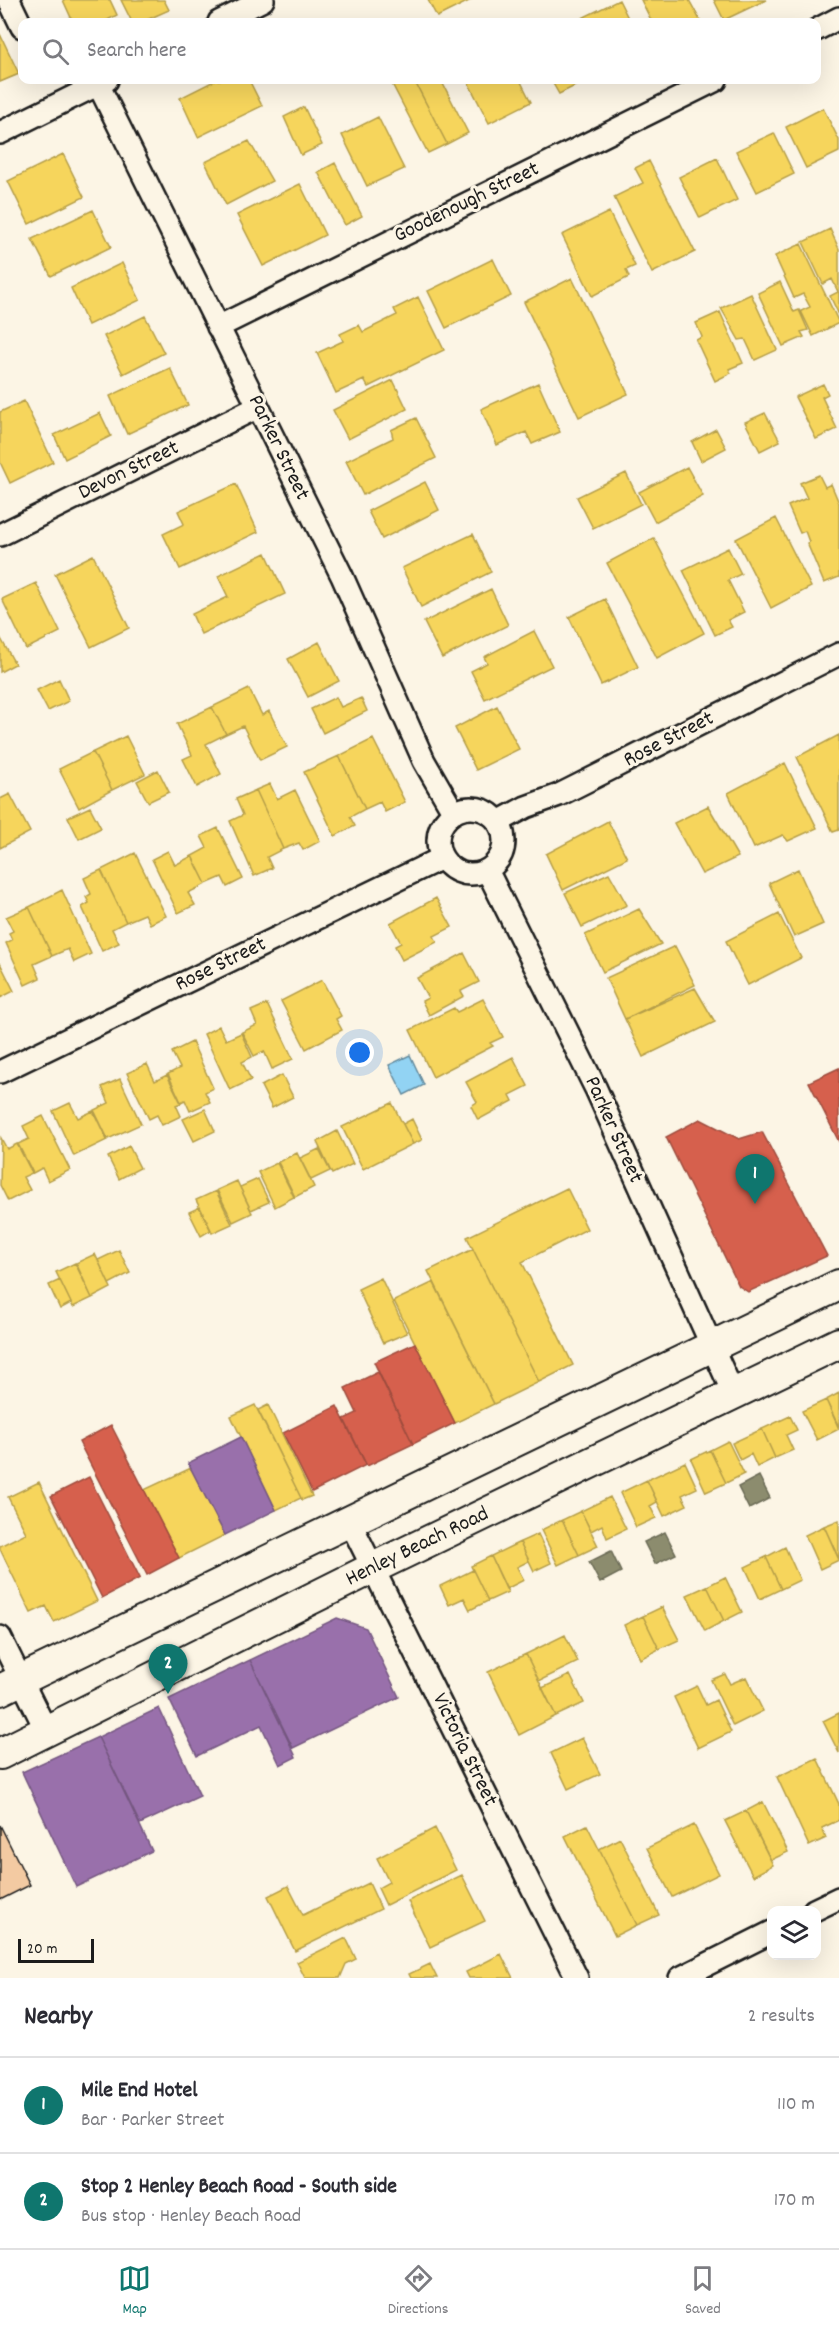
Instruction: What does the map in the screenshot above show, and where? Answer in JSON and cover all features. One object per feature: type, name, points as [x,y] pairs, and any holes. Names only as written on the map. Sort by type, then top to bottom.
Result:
[{"type":"main road","points":[[11,1684],[839,1285]]},
{"type":"main road","name":"Henley Beach Road","points":[[0,1754],[373,1568],[839,1343]]},
{"type":"street","points":[[9,0],[18,19]]},
{"type":"street","points":[[227,18],[263,0]]},
{"type":"street","points":[[821,27],[839,18]]},
{"type":"street","points":[[0,133],[89,84]]},
{"type":"street","name":"Parker Street","points":[[92,84],[258,407],[342,576],[424,760],[454,813]]},
{"type":"street","name":"Goodenough Street","points":[[218,327],[708,84]]},
{"type":"street","name":"Devon Street","points":[[0,535],[258,407]]},
{"type":"street","name":"Rose Street","points":[[498,822],[526,807],[570,790],[839,654]]},
{"type":"street","points":[[474,808],[489,813],[498,822],[503,832],[503,846],[499,858],[487,870],[475,874],[457,871],[442,858],[438,846],[440,831],[454,813],[474,808]]},
{"type":"street","name":"Rose Street","points":[[0,1072],[442,858]]},
{"type":"street","name":"Parker Street","points":[[487,870],[596,1089],[733,1393]]},
{"type":"street","name":"Victoria Street","points":[[350,1522],[577,1978]]},
{"type":"street","points":[[0,1636],[11,1684],[46,1730]]},
{"type":"street","points":[[821,1907],[839,1898]]},
{"type":"street","points":[[680,1978],[767,1934]]},
{"type":"water","points":[[410,1055],[424,1085],[404,1095],[389,1065]]},
{"type":"building: Homes","points":[[63,0],[110,0],[117,15],[111,18],[71,18]]},
{"type":"building: Homes","points":[[121,0],[164,0],[169,10],[151,18],[130,18]]},
{"type":"building: Homes","points":[[428,0],[471,0],[437,17]]},
{"type":"building: Homes","points":[[619,0],[628,18],[582,18]]},
{"type":"building: Homes","points":[[641,0],[689,0],[699,18],[650,18]]},
{"type":"building: Homes","points":[[714,0],[766,0],[728,18],[723,18]]},
{"type":"building: Homes","points":[[0,34],[18,74],[0,82]]},
{"type":"building: Homes","points":[[208,84],[251,84],[262,106],[198,137],[180,98]]},
{"type":"building: Homes","points":[[392,84],[416,84],[447,144],[428,153]]},
{"type":"building: Homes","points":[[416,84],[443,84],[468,133],[447,144]]},
{"type":"building: Homes","points":[[469,84],[522,84],[531,102],[489,123]]},
{"type":"building: Homes","points":[[553,84],[579,84],[559,94]]},
{"type":"building: Homes","points":[[304,107],[322,145],[301,155],[284,117]]},
{"type":"building: Homes","points":[[823,108],[839,140],[839,152],[806,168],[786,127]]},
{"type":"building: Homes","points":[[378,117],[404,169],[367,186],[342,135]]},
{"type":"building: Homes","points":[[774,133],[794,174],[757,192],[736,151]]},
{"type":"building: Homes","points":[[249,141],[272,181],[226,205],[205,162]]},
{"type":"building: Homes","points":[[63,154],[84,197],[29,224],[8,181]]},
{"type":"building: Homes","points":[[717,158],[737,200],[700,218],[679,177]]},
{"type":"building: Homes","points":[[649,161],[695,252],[652,273],[614,197],[643,183],[635,168]]},
{"type":"building: Homes","points":[[335,163],[362,216],[345,225],[318,172]]},
{"type":"building: Homes","points":[[300,184],[325,235],[263,266],[237,215]]},
{"type":"building: Homes","points":[[93,210],[111,247],[51,276],[32,239]]},
{"type":"building: Homes","points":[[609,212],[635,266],[626,270],[629,277],[592,296],[562,235]]},
{"type":"building: Homes","points":[[830,229],[839,249],[839,315],[830,296],[838,292],[832,279],[823,284],[803,242]]},
{"type":"building: Homes","points":[[801,244],[839,323],[813,336],[801,311],[810,307],[803,294],[794,298],[775,256]]},
{"type":"building: Homes","points":[[493,259],[511,296],[446,328],[428,291]]},
{"type":"building: Homes","points":[[122,263],[140,300],[88,325],[71,288]]},
{"type":"building: Homes","points":[[572,278],[628,394],[579,417],[524,302]]},
{"type":"building: Homes","points":[[780,282],[794,312],[799,310],[808,330],[801,332],[804,337],[783,346],[758,293]]},
{"type":"building: Homes","points":[[751,294],[777,350],[755,360],[745,339],[739,340],[721,308]]},
{"type":"building: Homes","points":[[418,297],[444,350],[368,387],[364,380],[336,393],[317,353],[343,341],[340,334],[359,325],[363,332],[397,315],[394,309]]},
{"type":"building: Homes","points":[[720,312],[743,363],[729,369],[731,373],[715,381],[696,340],[702,337],[696,323]]},
{"type":"building: Homes","points":[[145,316],[164,353],[123,374],[104,336]]},
{"type":"building: Homes","points":[[170,368],[188,405],[127,434],[110,396]]},
{"type":"building: Homes","points":[[393,380],[407,409],[348,439],[333,410]]},
{"type":"building: Homes","points":[[538,383],[560,432],[532,444],[526,432],[497,445],[481,409]]},
{"type":"building: Homes","points":[[823,384],[828,394],[822,397],[837,429],[816,439],[795,397]]},
{"type":"building: Homes","points":[[24,401],[53,462],[10,483],[0,462],[0,412]]},
{"type":"building: Homes","points":[[100,413],[111,436],[65,459],[54,435]]},
{"type":"building: Homes","points":[[765,413],[780,441],[760,451],[745,422]]},
{"type":"building: Homes","points":[[416,418],[436,458],[363,495],[346,461],[393,438],[391,430]]},
{"type":"building: Homes","points":[[716,429],[726,448],[701,461],[692,442]]},
{"type":"building: Homes","points":[[687,467],[703,496],[655,522],[639,492]]},
{"type":"building: Homes","points":[[626,473],[641,504],[593,528],[577,497]]},
{"type":"building: Homes","points":[[819,475],[825,487],[831,484],[839,503],[839,577],[824,583],[807,543],[809,542],[805,531],[800,533],[788,506],[807,498],[800,483]]},
{"type":"building: Homes","points":[[425,482],[439,510],[382,539],[368,511]]},
{"type":"building: Homes","points":[[236,484],[258,532],[180,569],[163,534],[184,524],[178,511]]},
{"type":"building: Homes","points":[[776,518],[811,587],[771,608],[736,539]]},
{"type":"building: Homes","points":[[473,534],[491,572],[421,607],[402,568]]},
{"type":"building: Homes","points":[[654,538],[704,633],[657,658],[607,563]]},
{"type":"building: Homes","points":[[728,548],[741,574],[728,580],[744,612],[728,620],[732,627],[715,635],[683,570]]},
{"type":"building: Homes","points":[[266,553],[285,594],[201,634],[192,614],[228,597],[218,576]]},
{"type":"building: Homes","points":[[93,555],[129,628],[91,647],[55,574]]},
{"type":"building: Homes","points":[[36,583],[60,632],[26,649],[2,599]]},
{"type":"building: Homes","points":[[491,589],[508,625],[442,658],[424,622]]},
{"type":"building: Homes","points":[[605,599],[638,667],[601,685],[569,617]]},
{"type":"building: Homes","points":[[534,631],[552,666],[485,699],[471,671],[487,663],[484,657]]},
{"type":"building: Homes","points":[[0,637],[15,664],[0,672]]},
{"type":"building: Homes","points":[[319,642],[339,681],[308,697],[288,659]]},
{"type":"building: Homes","points":[[59,679],[69,701],[48,711],[37,690]]},
{"type":"building: Homes","points":[[249,689],[262,715],[269,711],[287,747],[260,760],[243,726],[226,734],[212,707]]},
{"type":"building: Homes","points":[[336,697],[341,707],[361,698],[367,711],[323,733],[311,709]]},
{"type":"building: Homes","points":[[497,706],[519,749],[476,770],[455,728]]},
{"type":"building: Homes","points":[[212,707],[226,734],[206,744],[221,774],[197,787],[183,759],[192,755],[177,724]]},
{"type":"building: Homes","points":[[839,735],[839,830],[833,832],[797,757]]},
{"type":"building: Homes","points":[[126,736],[145,774],[112,790],[93,752]]},
{"type":"building: Homes","points":[[373,739],[405,802],[385,812],[380,802],[365,809],[339,756]]},
{"type":"building: Homes","points":[[93,752],[112,790],[79,808],[59,769]]},
{"type":"building: Homes","points":[[339,756],[365,809],[350,817],[355,826],[335,836],[304,772]]},
{"type":"building: Homes","points":[[785,763],[817,828],[788,841],[783,835],[754,848],[728,793]]},
{"type":"building: Homes","points":[[158,770],[169,792],[148,802],[137,781]]},
{"type":"building: Homes","points":[[270,784],[277,799],[295,790],[320,841],[303,850],[299,843],[283,849],[256,790]]},
{"type":"building: Homes","points":[[256,790],[283,849],[267,857],[272,868],[254,876],[230,821],[243,815],[236,799]]},
{"type":"building: Homes","points":[[10,794],[30,832],[0,848],[0,799]]},
{"type":"building: Homes","points":[[708,806],[738,857],[702,874],[674,823]]},
{"type":"building: Homes","points":[[90,807],[101,828],[79,839],[68,817]]},
{"type":"building: Homes","points":[[608,821],[627,858],[563,890],[546,854]]},
{"type":"building: Homes","points":[[218,828],[243,879],[227,887],[222,877],[206,884],[192,856],[207,848],[201,836]]},
{"type":"building: Homes","points":[[168,851],[175,865],[192,856],[206,884],[188,893],[195,905],[178,913],[152,859]]},
{"type":"building: Homes","points":[[135,853],[166,916],[150,924],[145,914],[126,922],[101,870]]},
{"type":"building: Homes","points":[[798,869],[823,924],[794,937],[769,883]]},
{"type":"building: Homes","points":[[101,870],[126,922],[112,929],[119,943],[102,951],[82,907],[89,903],[86,897],[91,894],[84,878]]},
{"type":"building: Homes","points":[[609,873],[627,905],[582,927],[565,893]]},
{"type":"building: Homes","points":[[62,890],[91,954],[74,962],[68,949],[52,956],[29,907]]},
{"type":"building: Homes","points":[[436,898],[452,927],[434,936],[437,942],[402,960],[395,946],[401,943],[390,923]]},
{"type":"building: Homes","points":[[29,907],[52,956],[34,964],[40,978],[25,985],[6,943],[12,940],[9,933],[13,931],[6,917]]},
{"type":"building: Homes","points":[[639,909],[661,944],[603,972],[585,935]]},
{"type":"building: Homes","points":[[779,914],[801,958],[748,985],[726,941]]},
{"type":"building: Homes","points":[[675,946],[695,985],[625,1019],[606,978]]},
{"type":"building: Homes","points":[[464,953],[479,982],[461,991],[464,996],[429,1015],[422,1001],[428,998],[417,978]]},
{"type":"building: Homes","points":[[0,963],[14,991],[0,998]]},
{"type":"building: Homes","points":[[322,980],[341,1016],[336,1019],[342,1030],[306,1049],[281,1001]]},
{"type":"building: Homes","points":[[695,988],[715,1022],[643,1057],[625,1019]]},
{"type":"building: Homes","points":[[483,999],[503,1037],[490,1043],[493,1046],[433,1077],[410,1030],[454,1008],[457,1012]]},
{"type":"building: Homes","points":[[267,1004],[293,1059],[272,1069],[264,1051],[254,1056],[242,1032],[257,1025],[251,1011]]},
{"type":"building: Homes","points":[[219,1026],[226,1040],[241,1033],[252,1057],[242,1062],[251,1080],[230,1090],[204,1034]]},
{"type":"building: Homes","points":[[192,1042],[213,1088],[205,1092],[210,1102],[190,1111],[185,1100],[181,1102],[168,1074],[180,1068],[172,1052]]},
{"type":"building: Homes","points":[[513,1057],[528,1086],[510,1095],[513,1101],[478,1120],[471,1106],[477,1102],[466,1082]]},
{"type":"building: Homes","points":[[147,1064],[155,1081],[167,1075],[181,1103],[176,1105],[181,1116],[162,1125],[157,1115],[149,1119],[127,1073]]},
{"type":"building: Homes","points":[[282,1075],[293,1097],[272,1108],[261,1086]]},
{"type":"building: Homes","points":[[120,1079],[141,1124],[108,1139],[94,1110],[109,1103],[102,1087]]},
{"type":"building: Homes","points":[[70,1103],[78,1118],[93,1111],[107,1140],[74,1156],[53,1111]]},
{"type":"building: Homes","points":[[392,1103],[413,1144],[363,1169],[342,1127]]},
{"type":"building: Homes","points":[[205,1109],[215,1131],[194,1141],[183,1119]]},
{"type":"building: Homes","points":[[43,1116],[70,1170],[48,1181],[42,1168],[33,1173],[18,1144],[29,1139],[23,1126]]},
{"type":"building: Homes","points":[[412,1119],[422,1140],[413,1144],[403,1124]]},
{"type":"building: Homes","points":[[337,1131],[353,1164],[332,1174],[317,1142]]},
{"type":"building: Homes","points":[[1,1138],[7,1149],[17,1144],[32,1173],[23,1177],[30,1190],[8,1201],[0,1185]]},
{"type":"building: Homes","points":[[129,1146],[140,1168],[119,1179],[108,1157]]},
{"type":"building: Homes","points":[[319,1149],[330,1171],[311,1180],[300,1158]]},
{"type":"building: Homes","points":[[297,1153],[314,1187],[295,1197],[278,1162]]},
{"type":"building: Homes","points":[[277,1163],[294,1197],[275,1207],[258,1172]]},
{"type":"building: Homes","points":[[258,1179],[269,1202],[251,1210],[240,1187]]},
{"type":"building: Homes","points":[[237,1181],[252,1213],[233,1222],[217,1190]]},
{"type":"building: Homes","points":[[567,1188],[587,1229],[522,1262],[573,1365],[539,1382],[467,1237]]},
{"type":"building: Homes","points":[[216,1191],[232,1224],[212,1233],[196,1200]]},
{"type":"building: Homes","points":[[200,1207],[211,1230],[201,1236],[189,1212]]},
{"type":"building: Homes","points":[[473,1249],[539,1382],[494,1404],[428,1271]]},
{"type":"building: Homes","points":[[119,1250],[130,1273],[109,1284],[98,1260]]},
{"type":"building: Homes","points":[[95,1254],[111,1288],[92,1298],[76,1263]]},
{"type":"building: Homes","points":[[75,1263],[92,1298],[73,1307],[56,1272]]},
{"type":"building: Homes","points":[[381,1278],[407,1333],[383,1343],[358,1289]]},
{"type":"building: Homes","points":[[60,1280],[71,1303],[60,1309],[49,1285]]},
{"type":"building: Homes","points":[[434,1282],[494,1404],[455,1423],[394,1301]]},
{"type":"building: Homes","points":[[839,1393],[839,1427],[826,1400]]},
{"type":"building: Homes","points":[[826,1400],[839,1429],[817,1440],[802,1411]]},
{"type":"building: Homes","points":[[255,1405],[301,1498],[276,1510],[231,1416]]},
{"type":"building: Homes","points":[[268,1405],[312,1496],[302,1500],[258,1410]]},
{"type":"building: Homes","points":[[790,1416],[797,1430],[786,1435],[793,1450],[775,1458],[762,1429]]},
{"type":"building: Homes","points":[[762,1429],[775,1458],[757,1467],[751,1454],[740,1460],[732,1443]]},
{"type":"building: Homes","points":[[728,1441],[744,1474],[726,1483],[710,1450]]},
{"type":"building: Homes","points":[[710,1450],[726,1483],[706,1492],[691,1459]]},
{"type":"building: Homes","points":[[685,1462],[697,1488],[682,1495],[687,1505],[664,1516],[647,1480]]},
{"type":"building: Homes","points":[[191,1468],[225,1535],[179,1558],[144,1490]]},
{"type":"building: Homes","points":[[647,1480],[657,1502],[650,1506],[656,1518],[636,1527],[620,1493]]},
{"type":"building: Homes","points":[[39,1482],[97,1601],[54,1622],[46,1606],[31,1613],[0,1549],[0,1546],[26,1533],[8,1497]]},
{"type":"building: Homes","points":[[610,1497],[626,1529],[607,1538],[602,1525],[591,1531],[581,1511]]},
{"type":"building: Homes","points":[[581,1511],[598,1546],[579,1555],[562,1520]]},
{"type":"building: Homes","points":[[562,1520],[579,1555],[558,1565],[541,1530]]},
{"type":"building: Homes","points":[[839,1520],[839,1559],[824,1526]]},
{"type":"building: Homes","points":[[824,1526],[839,1560],[820,1569],[805,1535]]},
{"type":"building: Homes","points":[[538,1534],[551,1563],[534,1571],[520,1542]]},
{"type":"building: Homes","points":[[520,1542],[529,1561],[517,1567],[524,1580],[506,1589],[491,1556]]},
{"type":"building: Homes","points":[[785,1547],[800,1580],[781,1589],[766,1557]]},
{"type":"building: Homes","points":[[491,1556],[508,1592],[488,1601],[471,1566]]},
{"type":"building: Homes","points":[[766,1557],[781,1589],[760,1599],[745,1567]]},
{"type":"building: Homes","points":[[473,1570],[488,1601],[470,1610],[464,1598],[449,1605],[440,1586]]},
{"type":"building: Homes","points":[[725,1577],[742,1612],[724,1621],[707,1586]]},
{"type":"building: Homes","points":[[707,1586],[724,1621],[705,1631],[687,1595]]},
{"type":"building: Homes","points":[[662,1607],[679,1640],[659,1649],[643,1616]]},
{"type":"building: Homes","points":[[643,1616],[659,1649],[640,1659],[624,1625]]},
{"type":"building: Homes","points":[[565,1635],[578,1662],[539,1681],[526,1654]]},
{"type":"building: Homes","points":[[526,1654],[556,1716],[519,1735],[488,1672]]},
{"type":"building: Homes","points":[[725,1674],[730,1684],[746,1677],[763,1711],[733,1726],[711,1680]]},
{"type":"building: Homes","points":[[570,1675],[584,1703],[556,1716],[542,1688]]},
{"type":"building: Homes","points":[[697,1686],[706,1705],[716,1700],[731,1732],[698,1748],[674,1697]]},
{"type":"building: Homes","points":[[839,1713],[839,1753],[823,1721]]},
{"type":"building: Homes","points":[[582,1738],[600,1774],[568,1789],[551,1753]]},
{"type":"building: Homes","points":[[817,1758],[839,1804],[839,1820],[822,1828],[826,1838],[809,1846],[777,1777]]},
{"type":"building: Homes","points":[[763,1802],[788,1852],[771,1860],[746,1811]]},
{"type":"building: Homes","points":[[746,1811],[773,1865],[753,1876],[725,1821]]},
{"type":"building: Homes","points":[[587,1825],[637,1925],[615,1936],[565,1836]]},
{"type":"building: Homes","points":[[694,1825],[719,1874],[672,1897],[647,1848]]},
{"type":"building: Homes","points":[[435,1828],[456,1870],[386,1905],[378,1888],[389,1882],[377,1858]]},
{"type":"building: Homes","points":[[620,1838],[659,1915],[637,1925],[599,1849]]},
{"type":"building: Homes","points":[[462,1875],[485,1921],[430,1947],[408,1901]]},
{"type":"building: Homes","points":[[369,1883],[381,1909],[295,1951],[268,1896],[288,1886],[303,1915]]},
{"type":"building: Homes","points":[[346,1938],[356,1959],[346,1964],[340,1978],[305,1978],[297,1962]]},
{"type":"building: Homes","points":[[501,1954],[513,1978],[469,1978],[466,1972]]},
{"type":"building: Homes","points":[[430,1964],[437,1978],[411,1978],[409,1974]]},
{"type":"building: Shops","points":[[839,1068],[839,1142],[809,1082]]},
{"type":"building: Shops","points":[[700,1119],[739,1139],[762,1132],[827,1256],[748,1292],[739,1286],[666,1137]]},
{"type":"building: Shops","points":[[415,1343],[455,1423],[413,1444],[374,1362]]},
{"type":"building: Shops","points":[[378,1372],[413,1444],[367,1466],[344,1419],[357,1413],[345,1388]]},
{"type":"building: Shops","points":[[337,1406],[366,1465],[312,1492],[283,1433]]},
{"type":"building: Shops","points":[[111,1425],[179,1558],[147,1575],[79,1442]]},
{"type":"building: Shops","points":[[89,1477],[140,1578],[102,1598],[51,1496]]},
{"type":"building: Offices","points":[[241,1437],[276,1510],[225,1535],[188,1463]]},
{"type":"building: Offices","points":[[337,1618],[366,1628],[399,1697],[293,1748],[250,1660]]},
{"type":"building: Offices","points":[[250,1660],[296,1757],[280,1765],[261,1725],[197,1756],[169,1699]]},
{"type":"building: Offices","points":[[159,1708],[200,1796],[140,1824],[98,1737]]},
{"type":"building: Offices","points":[[98,1737],[152,1851],[76,1887],[22,1772]]},
{"type":"building: Industry","points":[[759,1476],[770,1498],[749,1509],[738,1487]]},
{"type":"building: Industry","points":[[665,1532],[676,1554],[655,1564],[644,1542]]},
{"type":"building: Industry","points":[[611,1551],[621,1572],[600,1583],[589,1562]]},
{"type":"building: Other","points":[[0,1825],[30,1885],[0,1900]]},
{"type":"place","name":"Mile End Hotel","points":[[755,1204]]},
{"type":"place","name":"Stop 2 Henley Beach Road - South side","points":[[168,1694]]}]
